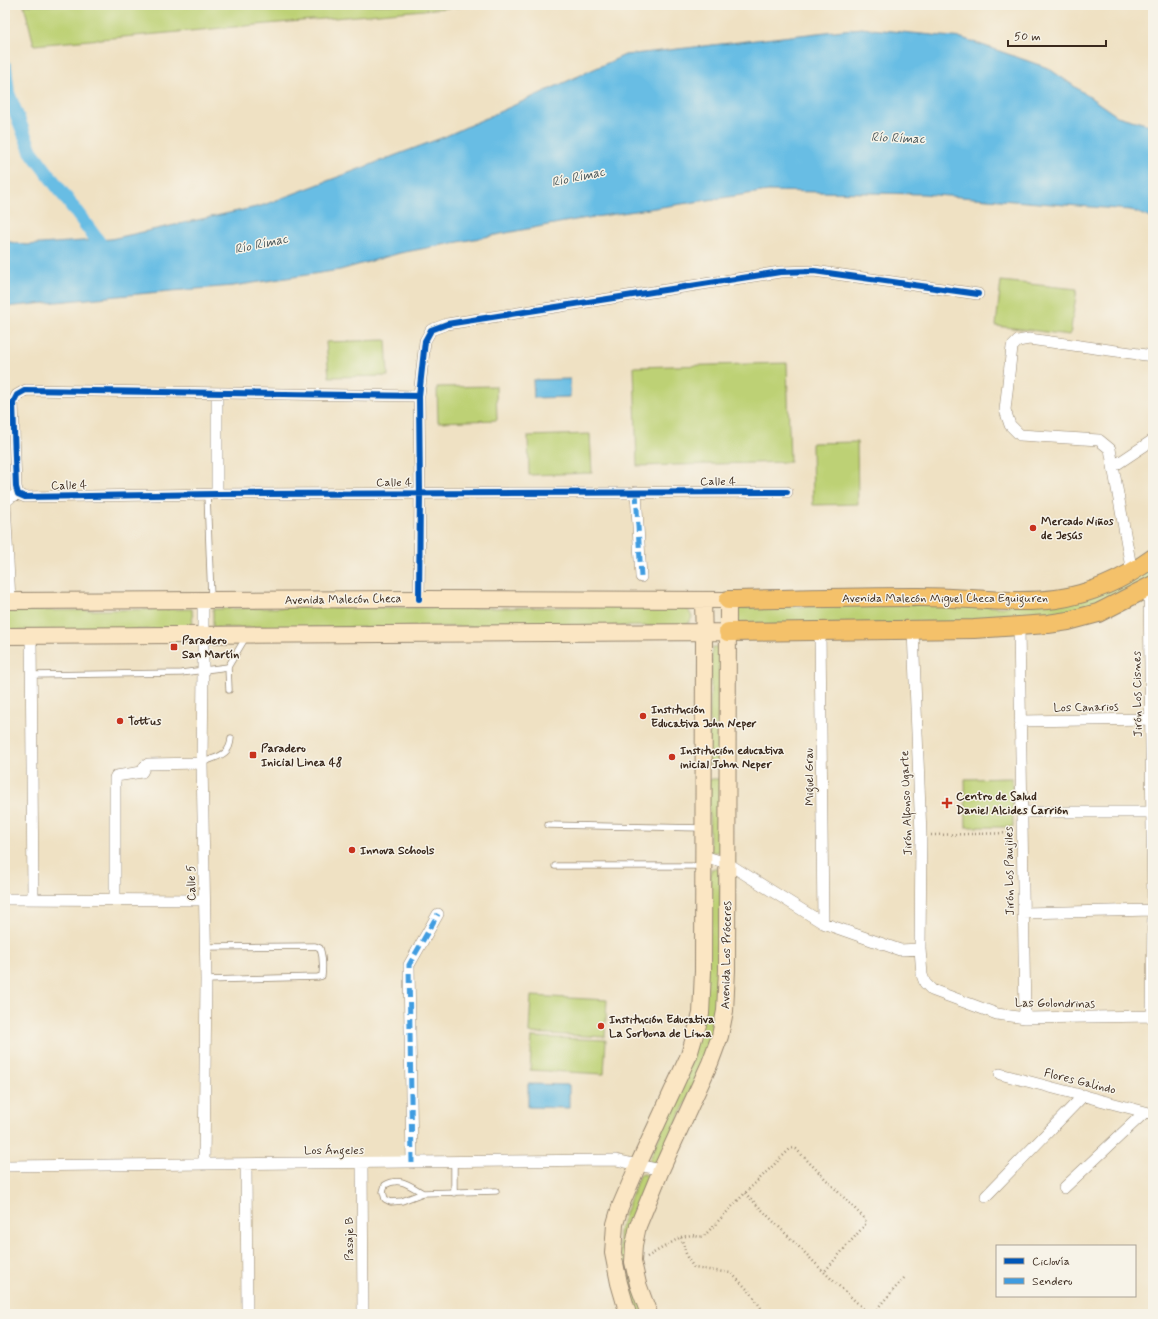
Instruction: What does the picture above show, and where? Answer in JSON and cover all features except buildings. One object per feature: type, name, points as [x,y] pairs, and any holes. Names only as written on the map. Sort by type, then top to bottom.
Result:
[{"type":"main road","name":"Avenida Malecón Miguel Checa Eguiguren","points":[[728,600],[915,597],[1018,601],[1056,599],[1087,592],[1132,573],[1153,558]]},
{"type":"main road","points":[[5,636],[728,632],[1019,627],[1068,621],[1098,613],[1151,586]]},
{"type":"main road","name":"Avenida Malecón Checa","points":[[8,601],[419,599],[728,600]]},
{"type":"main road","name":"Avenida Los Próceres","points":[[628,1314],[619,1284],[613,1253],[615,1224],[620,1207],[638,1165],[689,1055],[701,1014],[703,971],[704,773],[703,600]]},
{"type":"main road","name":"Avenida Los Próceres","points":[[649,1314],[638,1284],[634,1266],[634,1245],[638,1226],[710,1063],[720,1036],[724,1017],[727,970],[728,600]]},
{"type":"main road","points":[[704,773],[728,773]]},
{"type":"street","points":[[419,599],[419,396],[425,341],[431,330],[447,324],[780,272],[814,271],[978,294]]},
{"type":"street","points":[[1132,573],[1110,449],[1099,440],[1020,435],[1010,425],[1006,410],[1012,347],[1018,341],[1029,339],[1153,356]]},
{"type":"street","points":[[8,601],[5,502],[11,497],[22,495],[16,487],[13,403],[17,395],[26,390],[419,396]]},
{"type":"street","points":[[212,494],[217,393]]},
{"type":"street","points":[[1114,466],[1153,440]]},
{"type":"street","points":[[636,492],[641,577]]},
{"type":"street","name":"Calle 4","points":[[22,495],[786,492]]},
{"type":"street","name":"Jirón Los Cisnes","points":[[1151,586],[1152,1016]]},
{"type":"street","name":"Calle 5","points":[[204,1164],[206,980],[202,763],[203,636],[207,601]]},
{"type":"street","name":"Jirón Los Paujiles","points":[[1019,627],[1024,1018]]},
{"type":"street","name":"Jirón Alfonso Ugarte","points":[[913,630],[921,835],[920,949],[922,975]]},
{"type":"street","name":"Miguel Grau","points":[[820,631],[823,923]]},
{"type":"street","points":[[31,636],[33,899]]},
{"type":"street","name":"Los Canarios","points":[[1020,721],[1152,719]]},
{"type":"street","points":[[115,900],[116,776],[142,772],[148,764],[202,763]]},
{"type":"street","points":[[1022,812],[1151,812]]},
{"type":"street","points":[[703,861],[727,863],[823,923],[900,950],[920,949]]},
{"type":"street","points":[[5,899],[204,900]]},
{"type":"street","points":[[1023,913],[1152,910]]},
{"type":"street","points":[[412,1162],[409,965],[438,914]]},
{"type":"street","name":"Las Golondrinas","points":[[922,975],[925,984],[932,990],[997,1014],[1024,1018],[1152,1016]]},
{"type":"street","name":"Flores Galindo","points":[[1000,1074],[1149,1113]]},
{"type":"street","points":[[986,1196],[1084,1095]]},
{"type":"street","points":[[1064,1188],[1149,1113]]},
{"type":"street","name":"Los Ángeles","points":[[5,1166],[616,1160],[662,1170]]},
{"type":"street","name":"Pasaje B","points":[[362,1163],[363,1314]]},
{"type":"street","points":[[246,1164],[247,1314]]},
{"type":"lane","points":[[207,601],[212,494]]},
{"type":"lane","points":[[229,690],[228,667],[247,635]]},
{"type":"lane","points":[[31,675],[181,673],[228,667]]},
{"type":"lane","points":[[202,763],[226,753],[231,746],[231,738]]},
{"type":"lane","points":[[548,825],[703,828]]},
{"type":"lane","points":[[555,866],[703,861]]},
{"type":"lane","points":[[205,947],[315,946],[320,948],[322,972],[322,976],[318,977],[206,980]]},
{"type":"lane","points":[[454,1162],[454,1193]]},
{"type":"lane","points":[[423,1193],[402,1181],[390,1182],[385,1185],[384,1192],[385,1198],[391,1202],[402,1201],[423,1193],[496,1191]]},
{"type":"path","points":[[921,835],[1022,832]]},
{"type":"path","points":[[634,1266],[659,1249],[681,1237],[692,1235],[699,1237],[704,1236],[745,1193],[790,1149],[793,1148],[796,1149],[865,1219],[866,1222],[824,1272]]},
{"type":"path","points":[[745,1193],[824,1272],[870,1314],[874,1312],[905,1277]]},
{"type":"path","points":[[681,1237],[686,1257],[694,1268],[731,1273],[751,1293],[765,1314]]},
{"type":"green space","points":[[24,5],[479,5],[34,45]]},
{"type":"green space","points":[[1001,281],[1077,289],[1070,335],[996,326]]},
{"type":"green space","points":[[386,340],[388,376],[329,377],[326,342]]},
{"type":"green space","points":[[787,363],[790,462],[637,466],[634,367]]},
{"type":"green space","points":[[496,386],[497,420],[438,422],[437,387]]},
{"type":"green space","points":[[590,434],[592,473],[529,475],[528,436]]},
{"type":"green space","points":[[857,442],[858,504],[813,505],[812,443]]},
{"type":"green space","points":[[1153,565],[1153,579],[1101,606],[1031,621],[739,626],[734,619],[736,608],[926,604],[1003,607]]},
{"type":"green space","points":[[681,605],[688,609],[692,617],[689,623],[682,626],[213,628],[213,609],[311,607],[501,608]]},
{"type":"green space","points":[[192,609],[193,629],[5,631],[5,611]]},
{"type":"green space","points":[[712,647],[721,647],[721,763],[718,767],[712,767],[708,763]]},
{"type":"green space","points":[[1012,778],[1013,827],[966,827],[965,779]]},
{"type":"green space","points":[[712,779],[720,779],[721,851],[718,852],[710,852],[708,781]]},
{"type":"green space","points":[[717,868],[720,872],[720,982],[718,1008],[708,1054],[658,1163],[654,1163],[649,1161],[692,1059],[711,869]]},
{"type":"green space","points":[[531,996],[607,1000],[605,1037],[529,1033]]},
{"type":"green space","points":[[532,1037],[606,1040],[604,1074],[530,1070]]},
{"type":"green space","points":[[644,1174],[649,1176],[650,1181],[629,1262],[646,1314],[632,1314],[619,1262],[619,1230],[639,1175]]},
{"type":"water","name":"Río Rímac","points":[[861,28],[962,38],[1048,68],[1117,116],[1153,126],[1153,219],[1131,210],[922,194],[768,191],[575,220],[400,253],[340,270],[233,286],[5,307],[5,241],[26,245],[111,239],[261,206],[444,137],[625,55]]},
{"type":"water","points":[[570,379],[570,397],[534,398],[533,380]]},
{"type":"water","points":[[528,1084],[569,1085],[569,1108],[528,1107]]},
{"type":"waterway","points":[[5,67],[8,93],[31,151],[109,256]]},
{"type":"marked path","points":[[636,492],[641,577]]},
{"type":"marked path","points":[[412,1163],[409,965],[438,914]]},
{"type":"cycle path","points":[[419,599],[419,396],[425,341],[431,330],[447,324],[780,272],[814,271],[978,294]]},
{"type":"cycle path","points":[[419,396],[26,390],[17,395],[13,403],[16,487],[18,494],[25,497],[217,494],[787,492]]},
{"type":"place","name":"Mercado Niños de Jesús","points":[[1033,528]]},
{"type":"place","name":"Paradero San Martín","points":[[174,647]]},
{"type":"place","name":"Institución Educativa John Neper","points":[[643,716]]},
{"type":"place","name":"Tottus","points":[[120,721]]},
{"type":"place","name":"Paradero Inicial Linea 48","points":[[253,755]]},
{"type":"place","name":"Institución educativa inicial John Neper","points":[[672,757]]},
{"type":"place","name":"Centro de Salud Daniel Alcides Carrión","points":[[947,803]]},
{"type":"place","name":"Innova Schools","points":[[352,850]]},
{"type":"place","name":"Institución Educativa La Sorbona de Lima","points":[[601,1026]]}]
